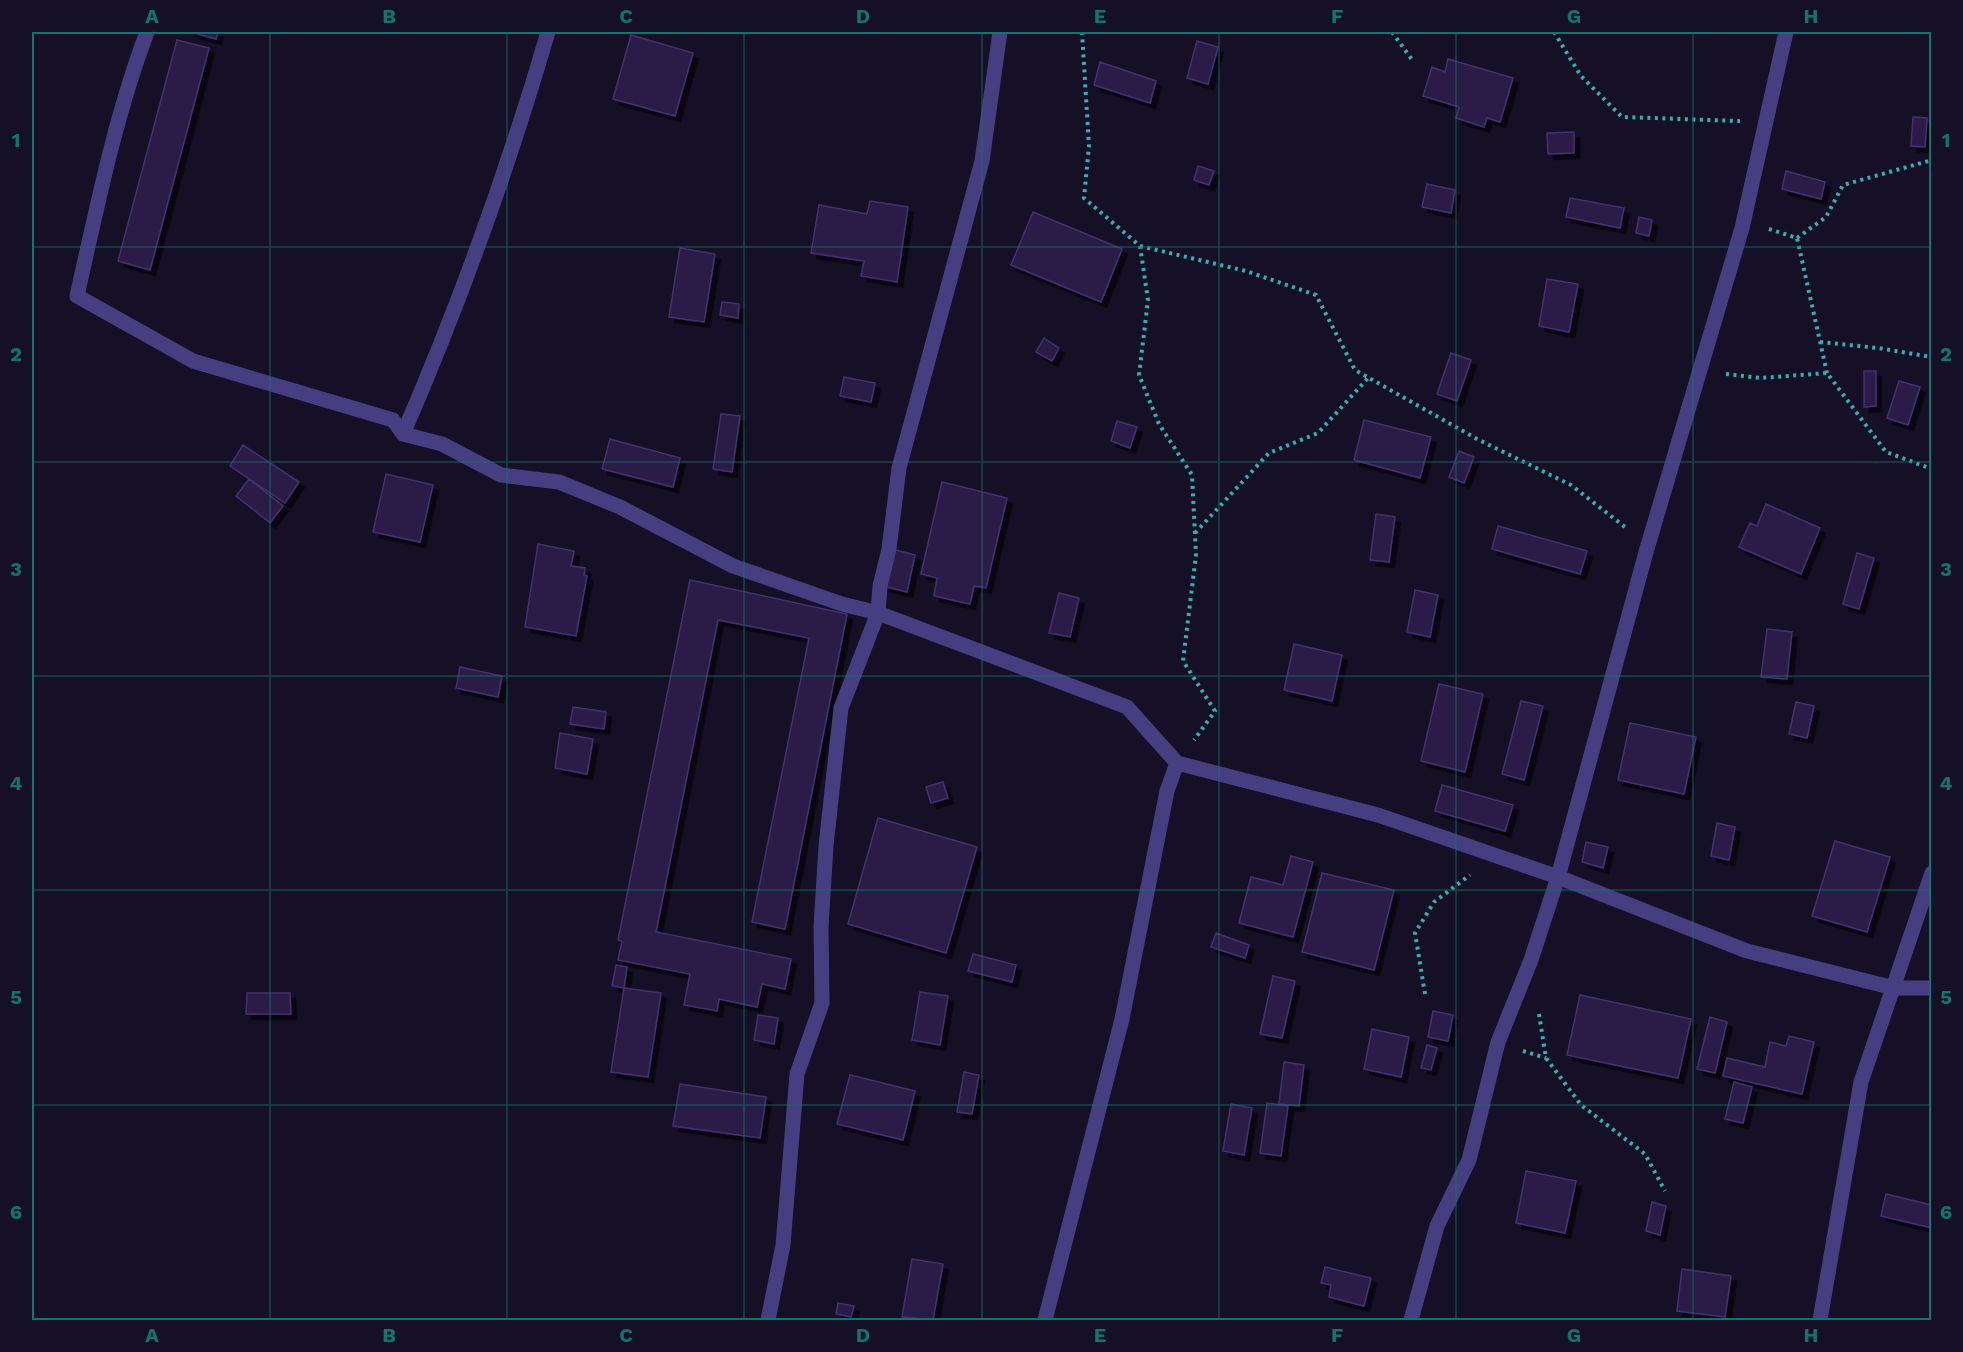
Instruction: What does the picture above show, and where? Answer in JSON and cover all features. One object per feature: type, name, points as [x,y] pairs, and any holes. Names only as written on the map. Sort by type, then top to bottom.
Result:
[{"type":"street","points":[[147,32],[135,63],[109,157],[77,296],[193,361],[393,420],[403,434],[442,444],[501,475],[559,482],[620,507],[733,566],[842,604],[878,613],[1128,707],[1177,763],[1378,815],[1558,877],[1747,951],[1894,988],[1932,988]]},
{"type":"street","points":[[403,434],[435,360],[478,248],[526,108],[548,32]]},
{"type":"street","points":[[768,1320],[783,1245],[797,1074],[822,1003],[821,927],[826,846],[841,708],[878,613],[880,586],[889,549],[899,468],[982,161],[1000,32]]},
{"type":"street","points":[[1411,1320],[1437,1226],[1469,1160],[1498,1042],[1531,960],[1558,877],[1646,552],[1742,228],[1786,32]]},
{"type":"street","points":[[1045,1320],[1122,1019],[1167,791],[1177,763]]},
{"type":"street","points":[[1820,1320],[1861,1082],[1932,873]]},
{"type":"path","points":[[1082,32],[1089,146],[1084,198],[1140,246],[1246,271],[1316,295],[1355,370],[1477,439],[1571,485],[1623,525],[1646,552]]},
{"type":"path","points":[[1392,32],[1413,61]]},
{"type":"path","points":[[1554,32],[1581,76],[1622,117],[1765,122]]},
{"type":"path","points":[[1797,238],[1826,217],[1843,185],[1932,160]]},
{"type":"path","points":[[1742,228],[1774,229],[1797,238]]},
{"type":"path","points":[[1797,238],[1827,373],[1886,452],[1932,469]]},
{"type":"path","points":[[1140,246],[1148,300],[1139,375],[1159,424],[1192,475],[1195,564],[1183,661],[1215,711],[1177,763]]},
{"type":"path","points":[[1820,342],[1932,357]]},
{"type":"path","points":[[1699,371],[1761,378],[1827,373]]},
{"type":"path","points":[[1194,533],[1269,453],[1318,433],[1368,378]]},
{"type":"path","points":[[1425,994],[1415,933],[1434,902],[1495,856]]},
{"type":"path","points":[[1538,1004],[1546,1058],[1581,1105],[1645,1154],[1665,1191]]},
{"type":"building","points":[[191,32],[218,32],[216,39]]},
{"type":"building","points":[[631,35],[693,53],[675,116],[613,99]]},
{"type":"building","points":[[177,40],[209,48],[150,270],[118,261]]},
{"type":"building","points":[[1197,41],[1218,47],[1208,84],[1187,78]]},
{"type":"building","points":[[1448,59],[1513,78],[1500,122],[1487,118],[1484,127],[1456,118],[1459,107],[1423,96],[1432,67],[1445,72]]},
{"type":"building","points":[[1100,62],[1156,81],[1150,103],[1094,85]]},
{"type":"building","points":[[1913,117],[1927,118],[1925,147],[1911,146]]},
{"type":"building","points":[[1574,132],[1574,153],[1548,154],[1547,133]]},
{"type":"building","points":[[1198,166],[1214,171],[1209,185],[1194,180]]},
{"type":"building","points":[[1786,171],[1825,182],[1821,199],[1782,189]]},
{"type":"building","points":[[1427,184],[1455,190],[1451,213],[1422,207]]},
{"type":"building","points":[[1570,198],[1624,208],[1620,228],[1566,217]]},
{"type":"building","points":[[870,201],[908,207],[897,282],[861,276],[864,261],[811,253],[819,205],[867,214]]},
{"type":"building","points":[[1033,212],[1122,249],[1101,302],[1011,265]]},
{"type":"building","points":[[1639,217],[1652,220],[1649,236],[1636,233]]},
{"type":"building","points":[[680,248],[715,254],[704,322],[669,317]]},
{"type":"building","points":[[1547,279],[1578,284],[1569,332],[1539,326]]},
{"type":"building","points":[[722,302],[739,304],[738,318],[720,315]]},
{"type":"building","points":[[1044,338],[1059,348],[1052,361],[1036,352]]},
{"type":"building","points":[[1451,353],[1471,360],[1457,401],[1437,394]]},
{"type":"building","points":[[1864,371],[1876,371],[1876,406],[1864,407]]},
{"type":"building","points":[[844,377],[875,383],[871,402],[840,396]]},
{"type":"building","points":[[1899,381],[1920,387],[1908,425],[1887,418]]},
{"type":"building","points":[[721,414],[740,416],[732,472],[713,469]]},
{"type":"building","points":[[1364,420],[1431,437],[1420,478],[1354,460]]},
{"type":"building","points":[[1117,421],[1137,427],[1130,448],[1111,441]]},
{"type":"building","points":[[610,439],[680,458],[673,487],[602,469]]},
{"type":"building","points":[[243,445],[299,482],[285,503],[230,466]]},
{"type":"building","points":[[1459,451],[1474,457],[1464,483],[1449,477]]},
{"type":"building","points":[[386,474],[433,485],[420,542],[373,532]]},
{"type":"building","points":[[249,479],[283,506],[270,523],[236,496]]},
{"type":"building","points":[[942,482],[1007,498],[986,588],[974,586],[970,604],[934,596],[937,578],[921,574]]},
{"type":"building","points":[[1766,504],[1820,528],[1801,574],[1739,547],[1750,523],[1757,526]]},
{"type":"building","points":[[1376,514],[1395,517],[1389,562],[1370,560]]},
{"type":"building","points":[[1498,526],[1587,551],[1580,574],[1492,549]]},
{"type":"building","points":[[538,544],[574,551],[571,566],[585,568],[584,575],[587,576],[576,636],[525,627]]},
{"type":"building","points":[[892,549],[915,555],[907,592],[883,586]]},
{"type":"building","points":[[1857,553],[1874,558],[1859,609],[1843,604]]},
{"type":"building","points":[[690,580],[847,614],[785,929],[752,922],[809,638],[718,620],[656,932],[791,959],[785,989],[762,984],[757,1007],[719,999],[717,1011],[684,1005],[690,974],[618,960],[622,941],[618,940]]},
{"type":"building","points":[[1415,590],[1438,595],[1430,637],[1407,632]]},
{"type":"building","points":[[1059,593],[1079,598],[1070,637],[1049,633]]},
{"type":"building","points":[[1767,629],[1792,632],[1787,679],[1761,677]]},
{"type":"building","points":[[1294,644],[1342,655],[1332,701],[1284,690]]},
{"type":"building","points":[[460,667],[502,676],[498,697],[456,688]]},
{"type":"building","points":[[1439,684],[1483,694],[1465,772],[1421,761]]},
{"type":"building","points":[[1521,701],[1543,706],[1524,780],[1502,774]]},
{"type":"building","points":[[1796,702],[1814,706],[1807,738],[1789,734]]},
{"type":"building","points":[[573,707],[606,712],[604,729],[570,724]]},
{"type":"building","points":[[1630,723],[1696,737],[1684,794],[1618,780]]},
{"type":"building","points":[[560,733],[593,739],[587,774],[555,768]]},
{"type":"building","points":[[943,782],[948,798],[931,803],[926,787]]},
{"type":"building","points":[[1442,785],[1513,805],[1505,831],[1435,811]]},
{"type":"building","points":[[878,818],[977,847],[946,953],[848,924]]},
{"type":"building","points":[[1717,823],[1735,827],[1729,860],[1711,856]]},
{"type":"building","points":[[1835,841],[1890,857],[1867,932],[1812,916]]},
{"type":"building","points":[[1586,842],[1608,847],[1603,868],[1582,862]]},
{"type":"building","points":[[1291,856],[1313,862],[1293,937],[1239,923],[1251,877],[1283,885]]},
{"type":"building","points":[[1322,873],[1394,890],[1374,970],[1302,952]]},
{"type":"building","points":[[1216,933],[1249,945],[1245,958],[1211,947]]},
{"type":"building","points":[[973,954],[1016,965],[1012,982],[968,971]]},
{"type":"building","points":[[616,965],[627,967],[624,988],[612,986]]},
{"type":"building","points":[[1273,976],[1295,981],[1282,1038],[1260,1034]]},
{"type":"building","points":[[624,988],[661,993],[648,1077],[611,1072]]},
{"type":"building","points":[[920,992],[948,996],[940,1045],[912,1040]]},
{"type":"building","points":[[247,993],[290,993],[291,1014],[246,1014]]},
{"type":"building","points":[[1580,995],[1691,1019],[1678,1078],[1567,1055]]},
{"type":"building","points":[[1433,1011],[1453,1015],[1448,1041],[1428,1037]]},
{"type":"building","points":[[758,1015],[778,1018],[774,1044],[754,1040]]},
{"type":"building","points":[[1710,1017],[1727,1022],[1715,1073],[1697,1069]]},
{"type":"building","points":[[1372,1029],[1409,1037],[1401,1077],[1364,1069]]},
{"type":"building","points":[[1789,1036],[1814,1042],[1802,1094],[1723,1076],[1727,1058],[1765,1067],[1770,1042],[1786,1046]]},
{"type":"building","points":[[1427,1045],[1437,1048],[1431,1070],[1421,1068]]},
{"type":"building","points":[[1284,1062],[1304,1065],[1299,1106],[1279,1104]]},
{"type":"building","points":[[964,1072],[979,1075],[972,1114],[957,1112]]},
{"type":"building","points":[[850,1075],[915,1091],[903,1140],[837,1124]]},
{"type":"building","points":[[1734,1082],[1752,1087],[1743,1123],[1725,1119]]},
{"type":"building","points":[[680,1084],[766,1097],[760,1138],[673,1126]]},
{"type":"building","points":[[1267,1103],[1288,1106],[1281,1156],[1260,1153]]},
{"type":"building","points":[[1231,1104],[1252,1108],[1244,1155],[1223,1151]]},
{"type":"building","points":[[1526,1171],[1576,1181],[1565,1233],[1516,1223]]},
{"type":"building","points":[[1886,1194],[1932,1205],[1932,1228],[1881,1216]]},
{"type":"building","points":[[1652,1202],[1666,1206],[1660,1235],[1646,1231]]},
{"type":"building","points":[[912,1259],[943,1264],[933,1320],[902,1317]]},
{"type":"building","points":[[1325,1267],[1371,1278],[1364,1306],[1329,1297],[1331,1285],[1321,1283]]},
{"type":"building","points":[[1682,1269],[1731,1276],[1725,1317],[1677,1311]]},
{"type":"building","points":[[838,1303],[854,1306],[851,1317],[836,1314]]}]
